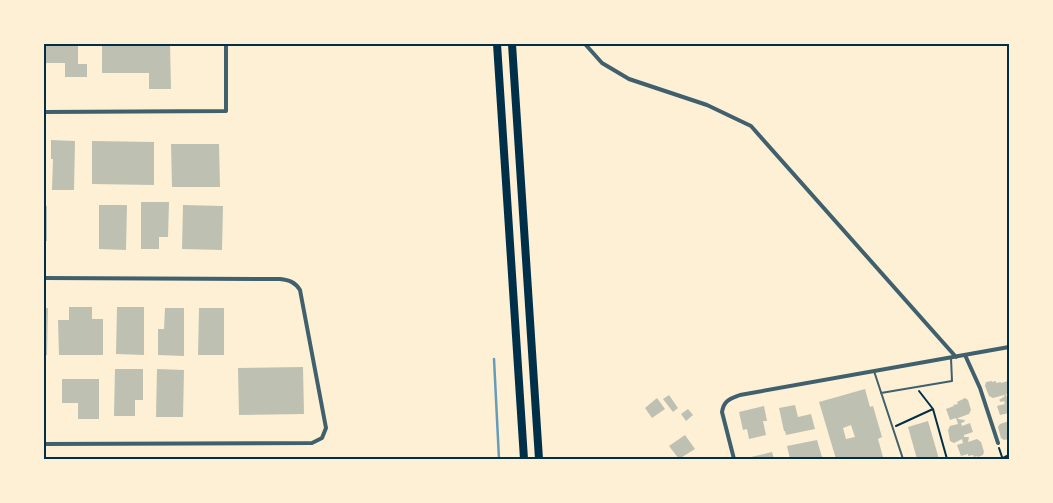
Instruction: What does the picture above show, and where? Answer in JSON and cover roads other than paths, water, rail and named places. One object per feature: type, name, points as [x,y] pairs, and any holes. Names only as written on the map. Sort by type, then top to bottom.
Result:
[{"type":"highway","points":[[497,44],[524,459]]},
{"type":"highway","points":[[512,44],[539,459]]},
{"type":"street","points":[[44,112],[226,111],[226,44]]},
{"type":"street","points":[[585,44],[602,62],[629,79],[707,105],[750,126],[953,358]]},
{"type":"street","points":[[44,278],[289,280],[296,284],[300,290],[326,428],[322,438],[312,443],[44,444]]},
{"type":"street","points":[[734,459],[722,412],[727,400],[740,395],[1009,348]]},
{"type":"street","points":[[965,355],[980,388],[998,444]]},
{"type":"lane","points":[[881,393],[952,381],[953,358]]},
{"type":"lane","points":[[874,371],[903,459]]},
{"type":"waterway","points":[[494,359],[499,459]]}]
